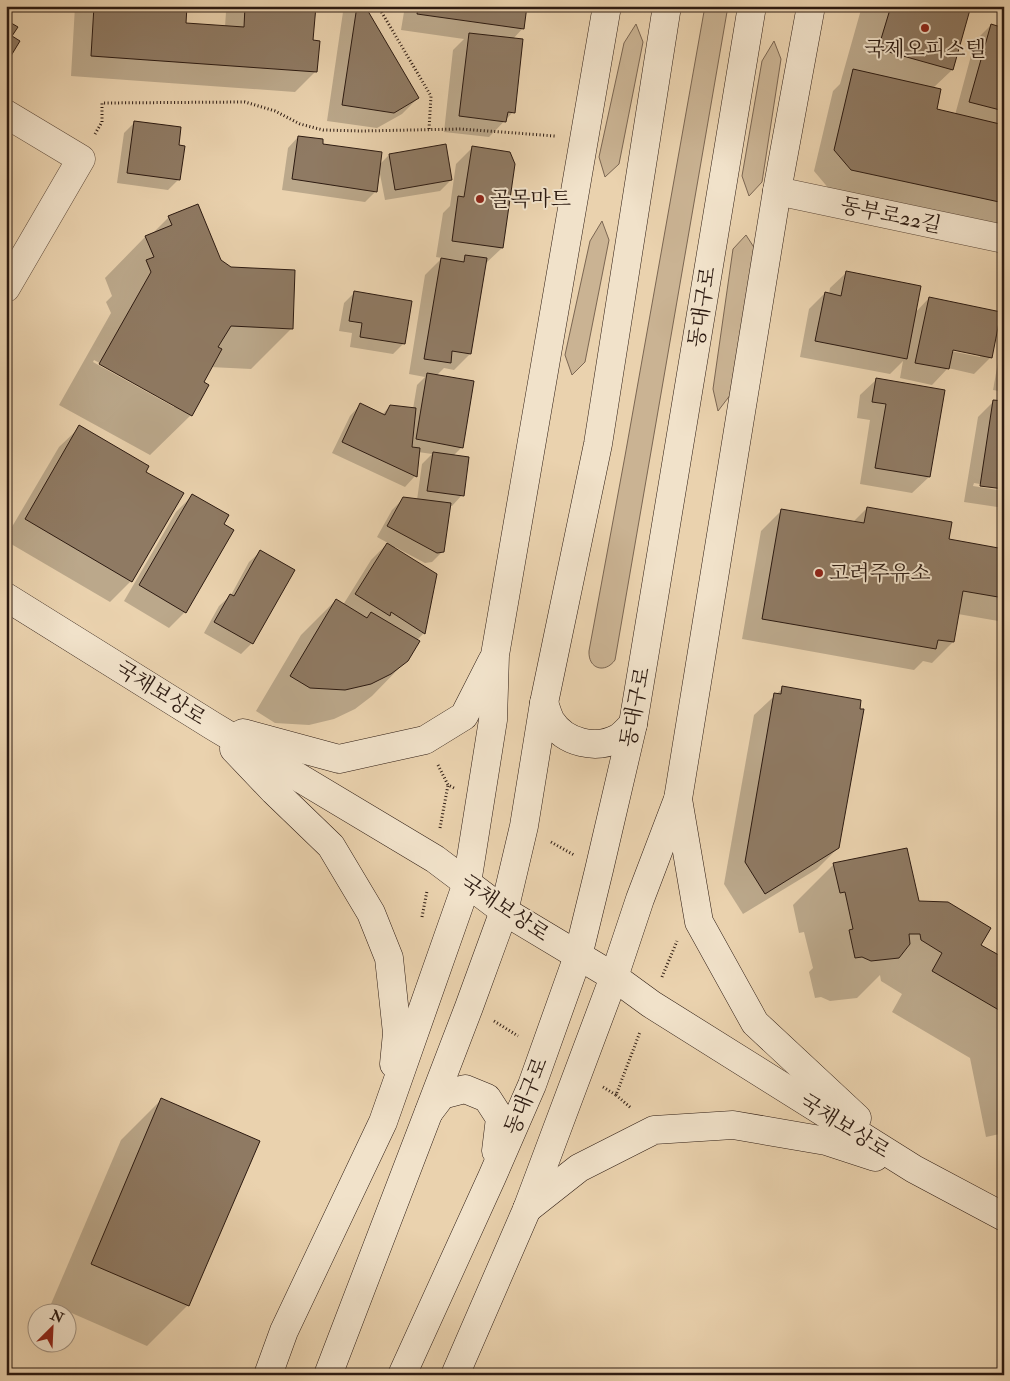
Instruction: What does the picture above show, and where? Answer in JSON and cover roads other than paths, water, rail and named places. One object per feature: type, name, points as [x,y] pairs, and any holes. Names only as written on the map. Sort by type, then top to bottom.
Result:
[{"type":"main road","points":[[268,1375],[284,1331],[383,1122],[467,883],[493,720],[495,656],[607,6]]},
{"type":"main road","points":[[328,1375],[427,1114],[470,1007],[504,912],[524,826],[544,703],[598,444],[667,6]]},
{"type":"main road","name":"동대구로","points":[[402,1375],[492,1178],[532,1085],[578,956],[600,870],[633,724],[752,6]]},
{"type":"main road","points":[[811,6],[778,191],[678,799],[700,922],[754,1023],[914,1169]]},
{"type":"main road","points":[[6,114],[81,159],[6,288]]},
{"type":"main road","name":"동부로22길","points":[[778,191],[1004,239]]},
{"type":"main road","name":"국채보상로","points":[[6,597],[213,726],[434,860],[504,912],[614,977],[651,1004],[914,1169],[1004,1217]]},
{"type":"main road","points":[[213,726],[339,759],[424,740],[464,716],[495,656]]},
{"type":"main road","points":[[544,703],[551,721],[564,735],[582,743],[601,744],[619,737],[633,724]]},
{"type":"main road","points":[[213,726],[274,791],[331,846],[371,913],[389,958],[397,1033],[393,1078],[383,1122]]},
{"type":"main road","name":"동대구로","points":[[455,1375],[527,1210],[678,799]]},
{"type":"main road","points":[[427,1114],[442,1095],[465,1089],[487,1098],[500,1118],[492,1178]]},
{"type":"main road","points":[[527,1210],[579,1168],[654,1130],[733,1125],[826,1141],[914,1169]]},
{"type":"place","name":"국제오피스텔","points":[[925,28]]},
{"type":"place","name":"골목마트","points":[[480,199]]},
{"type":"place","name":"고려주유소","points":[[819,573]]}]
